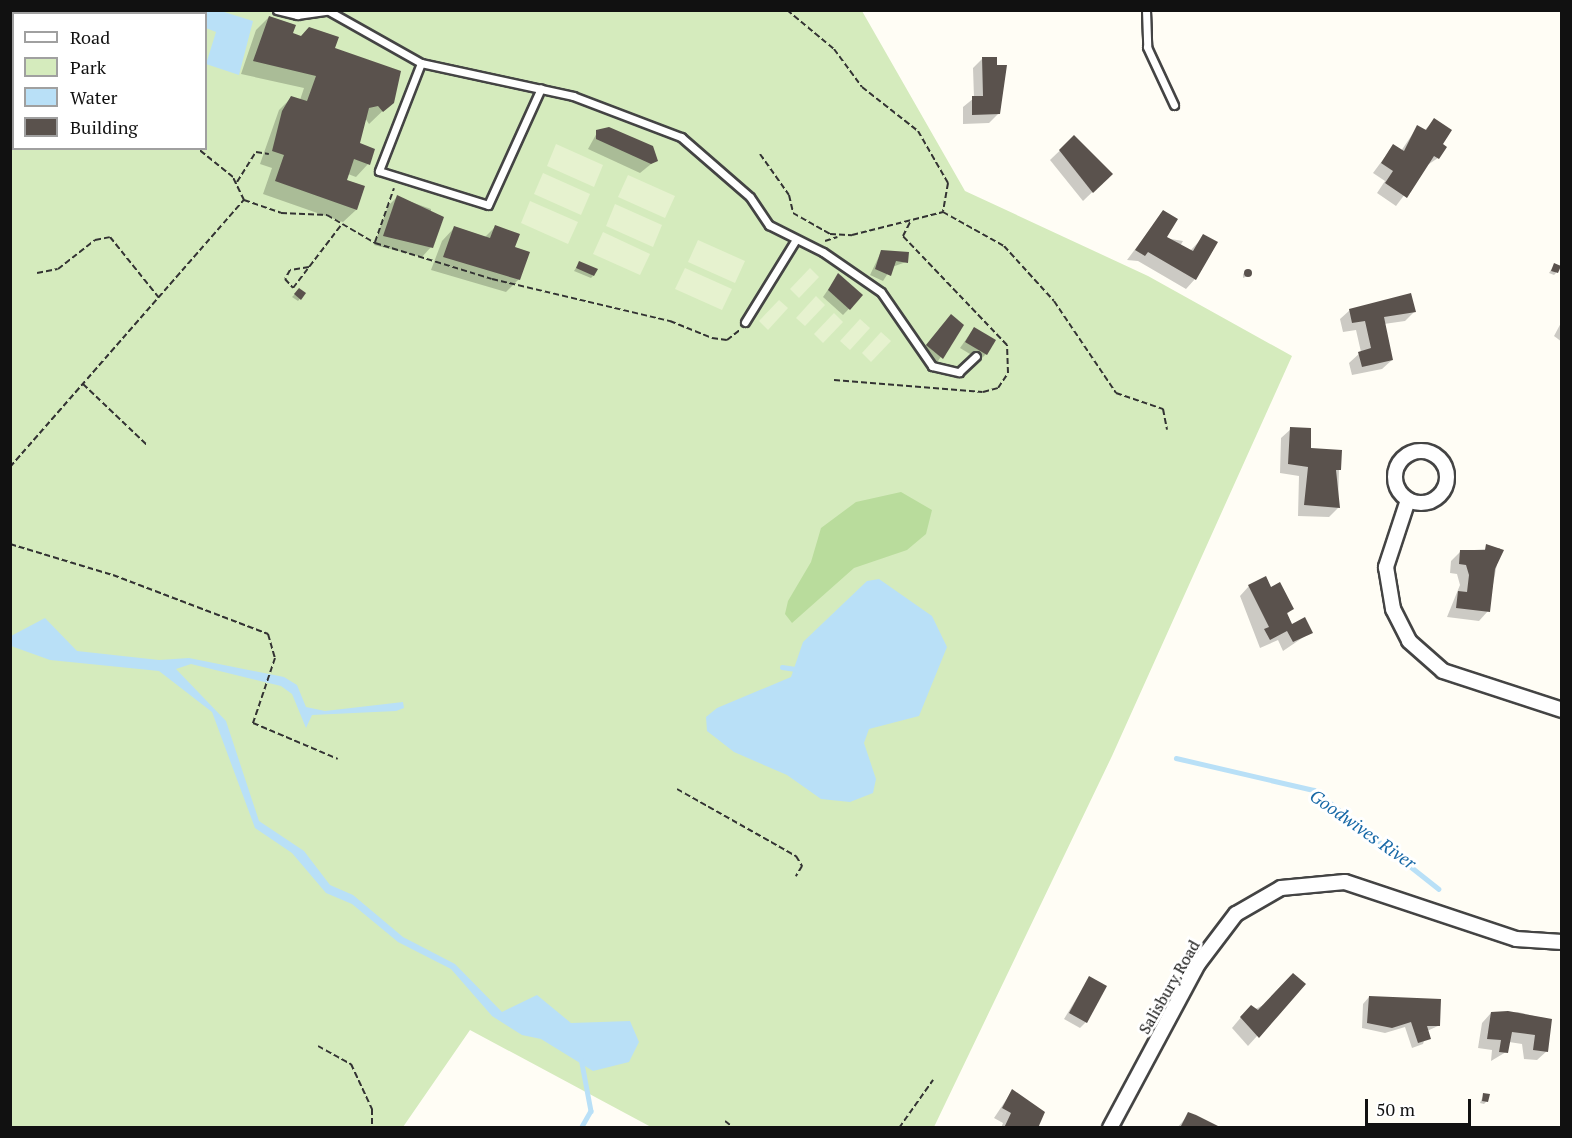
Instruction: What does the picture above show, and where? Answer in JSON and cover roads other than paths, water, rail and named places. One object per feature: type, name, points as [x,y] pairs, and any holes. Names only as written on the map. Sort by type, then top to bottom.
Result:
[{"type":"street","points":[[1408,500],[1386,567],[1393,609],[1409,641],[1443,670],[1562,711]]},
{"type":"street","name":"Salisbury Road","points":[[1110,1128],[1198,964],[1236,914],[1281,888],[1345,882],[1516,939],[1562,942]]},
{"type":"lane","points":[[277,10],[297,15],[327,11],[422,63],[541,87],[681,137],[750,197],[769,225],[795,241],[823,252],[881,292],[932,366],[959,372],[976,356]]},
{"type":"lane","points":[[1146,10],[1148,47],[1174,105]]},
{"type":"lane","points":[[422,63],[379,171],[488,205],[541,87]]},
{"type":"lane","points":[[746,322],[795,241]]},
{"type":"water","points":[[200,10],[221,11],[253,21],[239,75],[207,64],[216,32],[207,28],[207,12]]},
{"type":"water","points":[[879,579],[932,616],[947,647],[919,716],[869,729],[864,743],[876,779],[873,793],[850,802],[821,799],[787,775],[734,752],[707,731],[706,717],[717,708],[791,677],[803,642],[867,581]]},
{"type":"water","points":[[45,618],[77,651],[159,660],[189,658],[284,677],[297,685],[306,707],[325,711],[403,702],[404,708],[396,711],[312,715],[306,728],[292,694],[281,686],[191,664],[176,669],[226,721],[259,821],[304,851],[330,885],[353,895],[403,937],[455,964],[502,1012],[537,995],[571,1023],[630,1021],[639,1042],[629,1062],[593,1071],[541,1039],[522,1035],[492,1016],[451,969],[398,942],[352,904],[326,893],[292,853],[255,828],[212,712],[159,671],[50,660],[11,646],[11,636]]},
{"type":"waterway","name":"Goodwives River","points":[[782,667],[797,669]]},
{"type":"waterway","name":"Goodwives River","points":[[1176,758],[1314,790],[1439,889]]},
{"type":"waterway","points":[[581,1058],[591,1111],[581,1128]]}]
